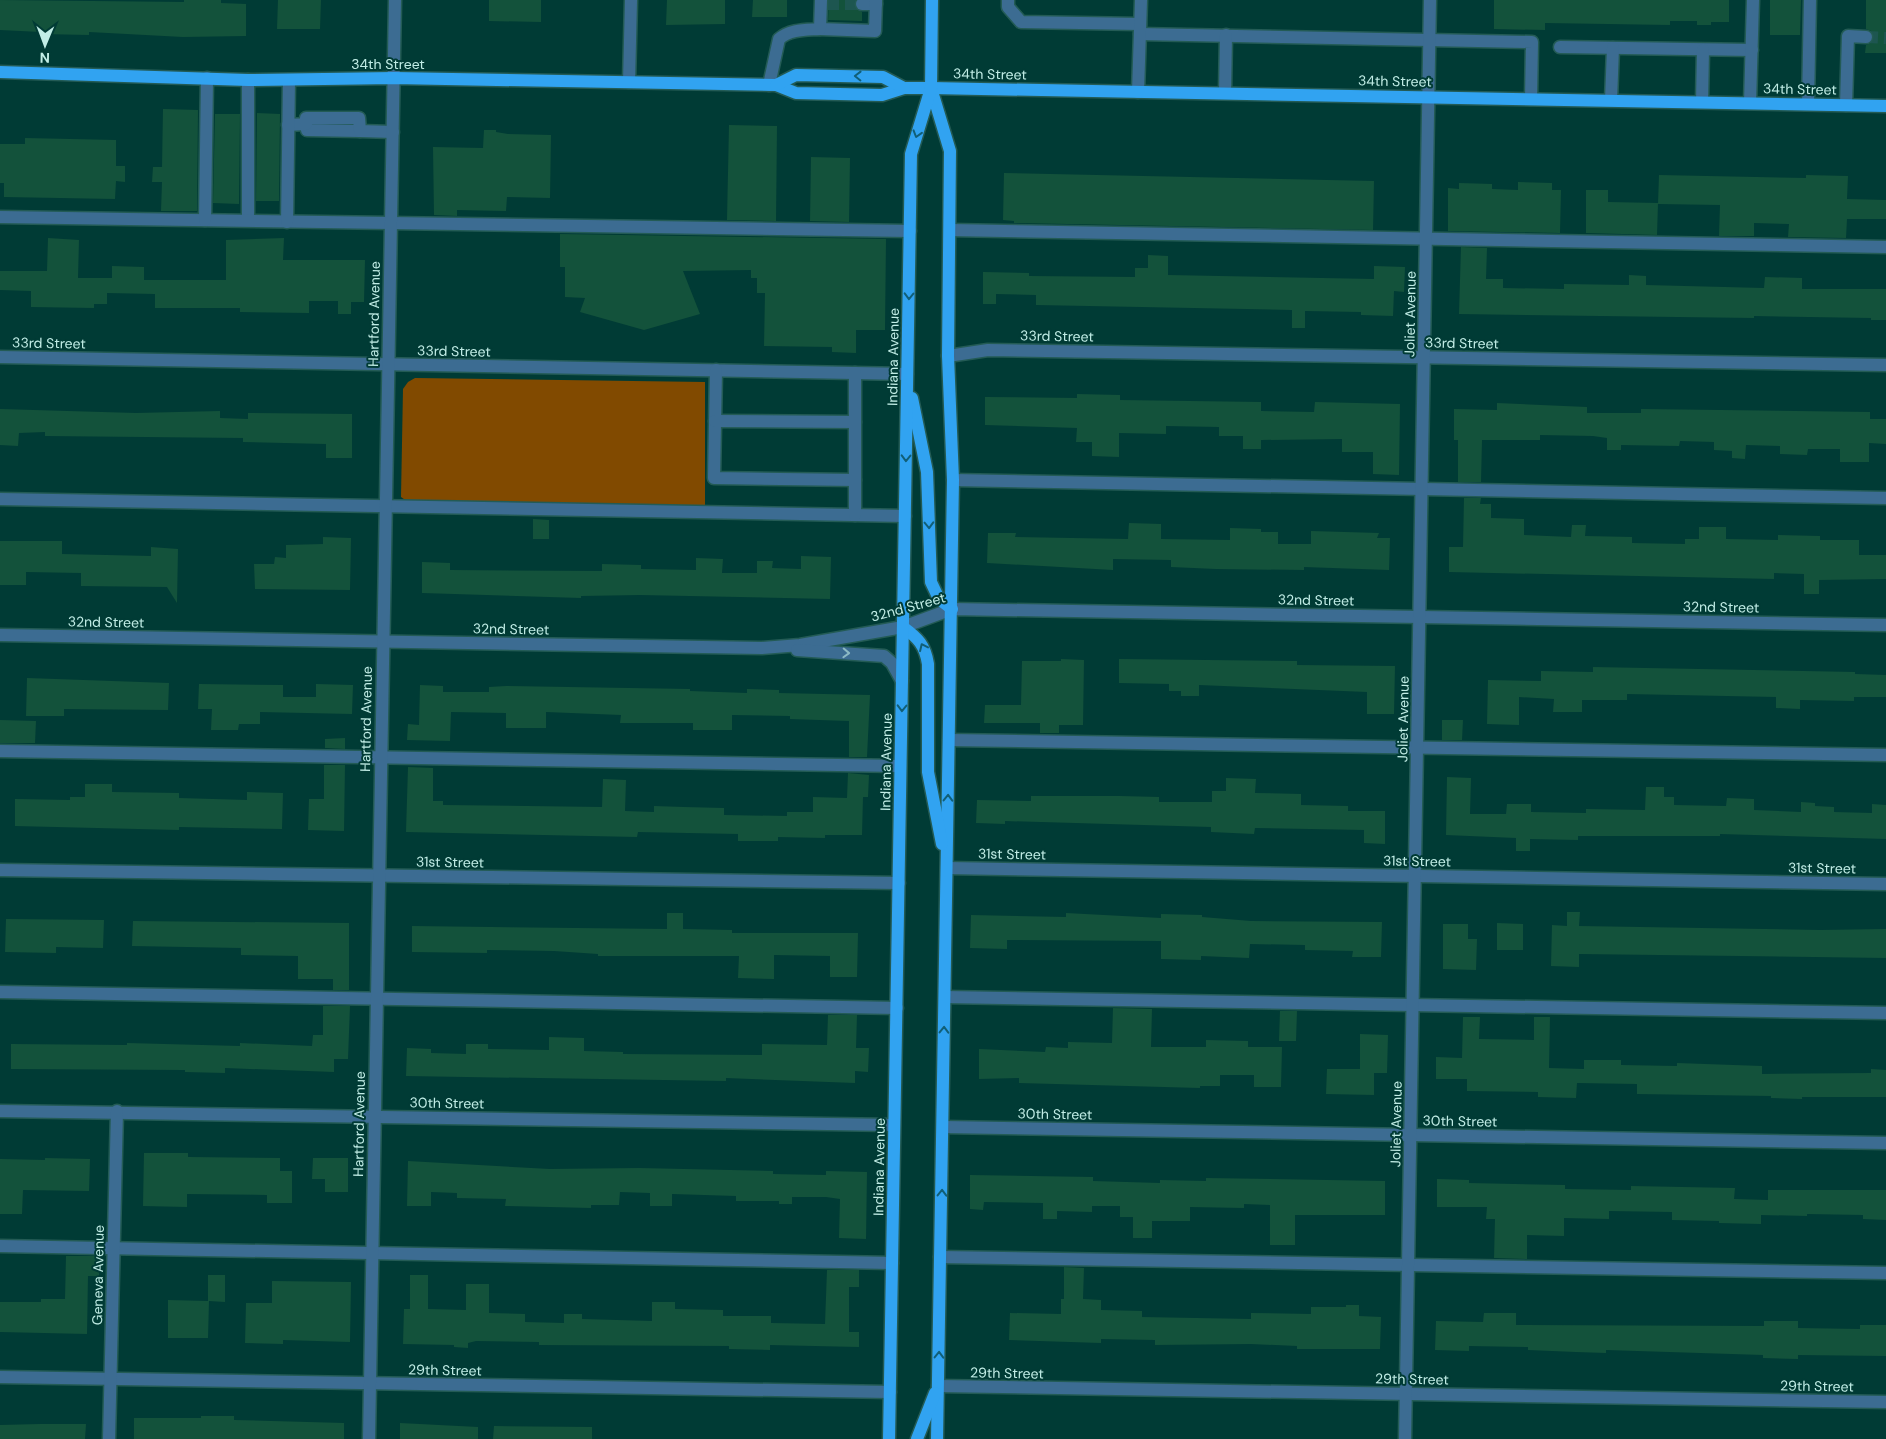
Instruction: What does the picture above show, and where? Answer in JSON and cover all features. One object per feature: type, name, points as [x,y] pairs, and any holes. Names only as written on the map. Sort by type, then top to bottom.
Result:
[{"type":"main road","name":"Indiana Avenue","points":[[889,1439],[911,154],[931,88],[932,0]]},
{"type":"main road","name":"34th Street","points":[[0,72],[248,80],[394,78],[772,85],[796,93],[872,95],[882,95],[904,88],[931,88],[1886,106]]},
{"type":"main road","name":"34th Street","points":[[772,85],[796,75],[883,77],[904,88]]},
{"type":"main road","name":"Indiana Avenue","points":[[931,88],[950,151],[948,356],[953,480],[937,1439]]},
{"type":"main road","points":[[907,374],[927,472],[931,582],[939,599],[952,609]]},
{"type":"main road","points":[[903,626],[920,640],[925,649],[928,664],[928,772],[947,868]]},
{"type":"main road","points":[[917,1439],[938,1386]]},
{"type":"street","name":"Hartford Avenue","points":[[369,1439],[395,0]]},
{"type":"street","points":[[629,82],[631,0]]},
{"type":"street","points":[[1008,0],[1008,7],[1021,22],[1226,35],[1532,42],[1531,99]]},
{"type":"street","points":[[1138,92],[1141,0]]},
{"type":"street","name":"Joliet Avenue","points":[[1405,1439],[1430,0]]},
{"type":"street","points":[[1750,103],[1753,0]]},
{"type":"street","points":[[1808,104],[1810,0]]},
{"type":"street","points":[[772,85],[779,39],[785,34],[795,31],[820,29],[875,31],[876,2],[862,4]]},
{"type":"street","points":[[820,29],[823,3]]},
{"type":"street","points":[[1226,35],[1226,93]]},
{"type":"street","points":[[1846,105],[1848,36],[1866,38]]},
{"type":"street","points":[[1560,47],[1752,50]]},
{"type":"street","points":[[1611,100],[1614,48]]},
{"type":"street","points":[[1702,102],[1703,50]]},
{"type":"street","points":[[204,220],[207,78]]},
{"type":"street","points":[[248,80],[248,220]]},
{"type":"street","points":[[286,222],[289,80]]},
{"type":"street","points":[[288,125],[306,124],[306,118],[359,118],[360,131],[393,132]]},
{"type":"street","points":[[0,217],[910,231]]},
{"type":"street","points":[[950,230],[1886,247]]},
{"type":"street","name":"33rd Street","points":[[948,356],[988,350],[1886,365]]},
{"type":"street","name":"33rd Street","points":[[0,358],[907,374]]},
{"type":"street","points":[[716,370],[714,478],[855,480]]},
{"type":"street","points":[[855,515],[856,373]]},
{"type":"street","points":[[715,421],[855,422]]},
{"type":"street","points":[[953,480],[1886,498]]},
{"type":"street","points":[[0,499],[905,516]]},
{"type":"street","name":"32nd Street","points":[[0,635],[762,648],[800,645],[903,626],[952,609],[1886,625]]},
{"type":"street","points":[[762,648],[878,654],[889,660],[902,681]]},
{"type":"street","points":[[949,740],[1886,755]]},
{"type":"street","points":[[0,751],[900,766]]},
{"type":"street","name":"31st Street","points":[[947,868],[1886,884]]},
{"type":"street","name":"31st Street","points":[[0,870],[899,883]]},
{"type":"street","points":[[0,992],[896,1008]]},
{"type":"street","points":[[945,998],[1886,1014]]},
{"type":"street","name":"30th Street","points":[[0,1111],[117,1111],[894,1126]]},
{"type":"street","name":"Geneva Avenue","points":[[109,1439],[117,1111]]},
{"type":"street","name":"30th Street","points":[[943,1127],[1886,1143]]},
{"type":"street","points":[[0,1246],[892,1263]]},
{"type":"street","points":[[940,1256],[1886,1274]]},
{"type":"street","name":"29th Street","points":[[0,1377],[890,1392]]},
{"type":"street","name":"29th Street","points":[[938,1386],[1886,1402]]},
{"type":"shaded area","points":[[415,378],[705,382],[705,507],[408,502],[401,497],[403,389],[408,382]]},
{"type":"building","points":[[0,0],[184,2],[184,0],[221,0],[221,3],[246,4],[246,36],[183,37],[89,32],[89,35],[41,34],[41,32],[0,30]]},
{"type":"building","points":[[278,0],[321,0],[320,29],[277,29]]},
{"type":"building","points":[[489,0],[541,0],[541,22],[489,21]]},
{"type":"building","points":[[667,0],[725,0],[725,24],[666,25]]},
{"type":"building","points":[[753,0],[787,0],[787,17],[752,17]]},
{"type":"building","points":[[829,0],[855,0],[855,8],[862,12],[862,21],[828,20]]},
{"type":"building","points":[[1494,0],[1729,0],[1729,22],[1711,22],[1711,25],[1697,25],[1697,21],[1670,21],[1670,25],[1545,23],[1545,30],[1494,29]]},
{"type":"building","points":[[1770,0],[1801,0],[1800,35],[1770,35]]},
{"type":"building","points":[[1866,0],[1886,0],[1886,53],[1865,53],[1866,45],[1872,42],[1874,37],[1871,31],[1866,29]]},
{"type":"building","points":[[163,109],[198,110],[197,211],[161,211],[162,182],[152,182],[153,167],[162,167]]},
{"type":"building","points":[[257,113],[280,114],[279,201],[256,201]]},
{"type":"building","points":[[215,114],[240,114],[239,204],[213,203]]},
{"type":"building","points":[[729,125],[777,126],[776,221],[727,220]]},
{"type":"building","points":[[484,130],[496,130],[496,132],[508,134],[551,135],[550,198],[507,197],[506,211],[457,210],[457,216],[434,215],[433,147],[483,148]]},
{"type":"building","points":[[25,138],[116,140],[116,166],[125,166],[125,182],[116,181],[115,199],[4,197],[4,183],[0,183],[0,144],[25,144]]},
{"type":"building","points":[[811,157],[850,158],[849,222],[810,221]]},
{"type":"building","points":[[1004,173],[1374,181],[1373,230],[1014,223],[1014,221],[1003,220]]},
{"type":"building","points":[[1659,175],[1806,178],[1806,175],[1848,176],[1847,199],[1886,200],[1886,219],[1847,219],[1846,238],[1788,237],[1789,224],[1754,223],[1754,236],[1719,236],[1720,205],[1658,204]]},
{"type":"building","points":[[1518,182],[1552,183],[1552,190],[1561,190],[1560,233],[1448,231],[1448,188],[1459,189],[1459,183],[1492,184],[1492,189],[1518,190]]},
{"type":"building","points":[[1586,190],[1608,190],[1608,202],[1658,203],[1657,235],[1586,233]]},
{"type":"building","points":[[560,234],[886,239],[885,330],[856,330],[856,353],[832,352],[832,347],[764,346],[765,293],[757,293],[757,278],[751,278],[751,270],[683,271],[700,314],[644,330],[580,312],[585,298],[565,297],[565,267],[560,267]]},
{"type":"building","points":[[48,238],[79,240],[78,278],[112,278],[112,266],[144,267],[144,280],[226,280],[226,240],[284,238],[283,260],[365,260],[364,302],[351,302],[351,314],[338,314],[338,301],[309,301],[309,313],[240,312],[240,308],[155,308],[155,294],[107,293],[107,304],[94,304],[94,308],[31,307],[31,291],[0,290],[0,271],[47,271]]},
{"type":"building","points":[[1461,247],[1487,248],[1486,279],[1503,279],[1503,288],[1564,289],[1564,284],[1629,285],[1629,275],[1646,276],[1646,285],[1764,288],[1765,277],[1802,278],[1802,289],[1886,289],[1886,320],[1871,320],[1871,318],[1754,316],[1754,318],[1459,314]]},
{"type":"building","points":[[1148,255],[1168,256],[1168,275],[1374,279],[1374,266],[1405,267],[1404,292],[1394,291],[1393,316],[1361,315],[1361,312],[1305,311],[1305,328],[1292,328],[1292,310],[1036,305],[1036,295],[996,294],[996,304],[983,304],[983,272],[1029,273],[1029,276],[1135,277],[1135,268],[1148,268]]},
{"type":"building","points":[[1077,394],[1120,395],[1120,400],[1261,402],[1261,411],[1314,412],[1315,402],[1400,404],[1399,475],[1373,474],[1373,452],[1342,452],[1342,439],[1261,440],[1261,449],[1243,449],[1243,436],[1219,436],[1219,427],[1166,426],[1166,434],[1119,433],[1119,457],[1092,456],[1092,442],[1076,442],[1077,428],[985,425],[985,397],[1077,398]]},
{"type":"building","points":[[1497,403],[1587,407],[1587,413],[1641,413],[1641,409],[1870,412],[1870,419],[1886,419],[1886,444],[1869,443],[1869,462],[1840,462],[1840,449],[1808,449],[1807,455],[1780,454],[1780,446],[1746,445],[1745,459],[1732,458],[1732,451],[1714,450],[1714,442],[1680,441],[1679,446],[1621,445],[1621,450],[1607,450],[1607,438],[1593,436],[1540,435],[1540,440],[1482,440],[1481,482],[1458,482],[1458,440],[1454,440],[1454,409],[1497,410]]},
{"type":"building","points":[[0,409],[136,413],[220,411],[220,418],[248,419],[248,413],[352,414],[352,458],[326,458],[326,444],[243,442],[243,438],[45,436],[45,432],[19,433],[18,446],[0,445]]},
{"type":"building","points":[[1464,498],[1481,498],[1480,504],[1491,504],[1491,518],[1524,519],[1524,535],[1571,537],[1572,525],[1586,525],[1585,536],[1632,537],[1632,543],[1685,544],[1685,539],[1699,539],[1699,527],[1726,527],[1726,539],[1778,540],[1778,535],[1820,536],[1820,540],[1859,540],[1859,555],[1886,555],[1886,579],[1819,580],[1819,594],[1804,594],[1804,574],[1774,573],[1774,579],[1449,572],[1449,547],[1463,547]]},
{"type":"building","points":[[533,519],[549,520],[549,539],[533,539]]},
{"type":"building","points":[[1129,523],[1161,524],[1161,539],[1230,540],[1230,528],[1261,529],[1261,532],[1278,532],[1278,544],[1311,544],[1311,531],[1379,533],[1377,538],[1390,538],[1389,570],[1304,567],[1304,570],[1171,567],[1171,560],[1113,559],[1113,570],[987,563],[988,533],[1016,533],[1015,537],[1128,539]]},
{"type":"building","points":[[323,537],[351,538],[350,590],[255,589],[254,564],[274,564],[275,557],[286,558],[286,545],[323,544]]},
{"type":"building","points":[[0,541],[62,541],[62,554],[151,556],[151,547],[178,549],[177,603],[167,587],[81,586],[81,573],[26,572],[26,585],[0,585]]},
{"type":"building","points":[[801,556],[831,557],[830,599],[640,595],[581,596],[581,598],[422,593],[422,562],[450,563],[450,570],[602,571],[602,564],[641,565],[641,569],[696,570],[696,558],[723,559],[722,573],[757,573],[757,561],[773,561],[772,568],[801,569]]},
{"type":"building","points":[[1061,659],[1084,660],[1083,725],[1059,725],[1059,733],[1040,733],[1040,723],[984,723],[985,705],[1021,705],[1022,661],[1061,661]]},
{"type":"building","points":[[1119,659],[1297,661],[1297,665],[1395,666],[1394,714],[1367,714],[1367,692],[1199,685],[1199,696],[1181,696],[1181,691],[1169,691],[1169,684],[1119,683]]},
{"type":"building","points":[[1593,667],[1855,672],[1855,674],[1886,675],[1886,697],[1854,697],[1854,701],[1800,700],[1800,709],[1776,708],[1776,697],[1627,694],[1627,700],[1582,700],[1582,712],[1553,712],[1554,699],[1519,697],[1519,725],[1487,724],[1488,680],[1541,681],[1541,671],[1593,672]]},
{"type":"building","points":[[27,678],[169,683],[168,710],[64,709],[64,716],[26,716]]},
{"type":"building","points":[[199,684],[283,685],[283,697],[316,697],[316,684],[353,685],[352,714],[260,712],[260,724],[239,724],[238,730],[211,730],[212,709],[198,709]]},
{"type":"building","points":[[420,685],[443,686],[443,692],[489,692],[489,687],[506,686],[690,689],[690,691],[747,693],[747,689],[779,690],[779,693],[870,695],[867,757],[849,757],[849,721],[790,719],[790,716],[732,715],[732,730],[693,730],[693,723],[620,723],[621,715],[546,712],[546,728],[506,728],[506,713],[451,712],[450,741],[407,740],[408,724],[419,725]]},
{"type":"building","points":[[0,720],[36,721],[35,743],[0,743]]},
{"type":"building","points":[[1442,720],[1463,720],[1462,740],[1442,740]]},
{"type":"building","points":[[345,738],[345,749],[325,748],[325,739]]},
{"type":"building","points":[[324,765],[345,765],[344,831],[308,830],[309,799],[324,799]]},
{"type":"building","points":[[408,767],[433,768],[433,801],[443,801],[443,805],[602,807],[603,779],[626,780],[625,811],[654,812],[654,806],[724,808],[724,815],[787,816],[787,812],[813,812],[813,797],[847,798],[848,773],[869,775],[868,797],[863,797],[862,835],[825,835],[825,838],[778,837],[778,841],[738,841],[738,834],[638,832],[637,837],[406,832]]},
{"type":"building","points":[[1447,777],[1471,778],[1470,814],[1506,814],[1507,804],[1531,804],[1531,812],[1586,813],[1586,809],[1645,810],[1646,787],[1664,787],[1664,797],[1674,797],[1674,805],[1726,806],[1727,798],[1754,799],[1754,810],[1801,812],[1801,802],[1815,803],[1815,806],[1834,807],[1834,812],[1872,813],[1872,804],[1886,805],[1886,839],[1720,834],[1720,836],[1578,836],[1578,840],[1530,839],[1530,851],[1516,851],[1516,838],[1446,835]]},
{"type":"building","points":[[1226,778],[1256,779],[1255,793],[1301,794],[1301,805],[1348,806],[1348,811],[1385,811],[1385,844],[1364,843],[1364,830],[1255,828],[1254,834],[1211,832],[1211,827],[1005,821],[1005,824],[976,823],[977,800],[1031,801],[1031,796],[1120,796],[1159,797],[1159,802],[1212,802],[1212,791],[1226,791]]},
{"type":"building","points":[[85,784],[112,784],[112,792],[179,793],[179,798],[247,800],[247,792],[283,793],[282,829],[179,827],[179,830],[15,826],[15,799],[70,800],[70,797],[85,797]]},
{"type":"building","points":[[1567,912],[1580,912],[1579,926],[1820,930],[1886,929],[1886,958],[1579,954],[1579,967],[1551,966],[1552,925],[1567,926]]},
{"type":"building","points":[[667,913],[683,913],[683,929],[732,930],[732,933],[858,933],[857,977],[830,977],[830,956],[774,955],[774,979],[738,978],[739,956],[598,956],[598,954],[554,951],[487,950],[487,953],[412,952],[412,926],[667,929]]},
{"type":"building","points":[[1066,913],[1161,918],[1161,914],[1202,915],[1202,917],[1251,921],[1382,922],[1381,957],[1352,957],[1353,951],[1305,950],[1305,945],[1250,944],[1249,958],[1201,956],[1201,960],[1161,959],[1161,941],[1007,940],[1007,949],[970,948],[971,915],[1066,917]]},
{"type":"building","points":[[6,919],[104,920],[103,948],[56,947],[56,953],[5,952]]},
{"type":"building","points":[[133,921],[349,923],[349,990],[333,990],[333,979],[298,979],[298,956],[241,955],[241,948],[132,946]]},
{"type":"building","points":[[1497,923],[1523,924],[1523,950],[1497,950]]},
{"type":"building","points":[[1443,924],[1468,924],[1468,939],[1477,939],[1476,970],[1443,969]]},
{"type":"building","points":[[323,1006],[350,1006],[348,1059],[334,1059],[334,1072],[225,1068],[225,1073],[185,1072],[185,1070],[11,1069],[11,1044],[127,1045],[127,1043],[240,1046],[240,1043],[312,1046],[313,1035],[323,1035]]},
{"type":"building","points":[[1113,1008],[1152,1009],[1151,1047],[1206,1047],[1206,1040],[1248,1041],[1248,1047],[1282,1047],[1281,1087],[1254,1087],[1254,1075],[1220,1075],[1220,1086],[1200,1086],[1200,1088],[1019,1083],[1019,1078],[979,1079],[979,1049],[1045,1052],[1046,1047],[1068,1048],[1068,1042],[1112,1043]]},
{"type":"building","points":[[1280,1011],[1297,1011],[1296,1041],[1279,1041]]},
{"type":"building","points":[[828,1015],[857,1015],[856,1048],[869,1048],[868,1072],[855,1071],[855,1083],[726,1078],[726,1081],[406,1076],[407,1048],[431,1049],[431,1053],[466,1054],[466,1044],[488,1044],[488,1049],[549,1050],[549,1037],[584,1038],[584,1051],[623,1052],[623,1054],[762,1055],[762,1044],[827,1045]]},
{"type":"building","points":[[1463,1017],[1480,1017],[1479,1039],[1534,1040],[1534,1017],[1550,1017],[1549,1068],[1584,1069],[1584,1060],[1621,1060],[1621,1065],[1677,1066],[1677,1063],[1762,1066],[1762,1074],[1871,1073],[1871,1069],[1886,1070],[1886,1097],[1802,1097],[1802,1099],[1771,1098],[1771,1096],[1637,1094],[1637,1084],[1577,1083],[1576,1098],[1538,1097],[1538,1092],[1467,1091],[1467,1079],[1436,1079],[1436,1057],[1462,1058]]},
{"type":"building","points":[[1360,1034],[1388,1035],[1387,1073],[1374,1073],[1374,1095],[1326,1094],[1327,1069],[1360,1069]]},
{"type":"building","points":[[144,1153],[188,1153],[188,1157],[280,1158],[280,1171],[292,1171],[292,1203],[267,1203],[267,1195],[187,1194],[187,1207],[143,1206]]},
{"type":"building","points":[[45,1158],[90,1159],[89,1191],[23,1190],[22,1214],[0,1214],[0,1159],[45,1160]]},
{"type":"building","points":[[313,1158],[348,1158],[348,1192],[325,1192],[325,1179],[312,1179]]},
{"type":"building","points":[[408,1161],[550,1169],[639,1168],[773,1171],[773,1174],[826,1175],[826,1171],[867,1172],[866,1239],[839,1238],[840,1199],[826,1197],[792,1197],[792,1204],[779,1204],[779,1201],[736,1201],[736,1196],[672,1194],[672,1206],[650,1206],[650,1193],[620,1192],[619,1205],[591,1205],[591,1208],[505,1206],[506,1199],[457,1198],[457,1193],[431,1192],[431,1206],[407,1206]]},
{"type":"building","points":[[970,1175],[1093,1177],[1093,1181],[1160,1183],[1160,1180],[1206,1181],[1206,1178],[1385,1181],[1385,1215],[1295,1215],[1295,1245],[1270,1245],[1270,1205],[1244,1204],[1244,1208],[1190,1207],[1190,1221],[1152,1221],[1152,1238],[1133,1238],[1133,1217],[1120,1217],[1120,1206],[1092,1206],[1092,1212],[1057,1211],[1057,1219],[1043,1219],[1043,1203],[984,1202],[983,1210],[970,1209]]},
{"type":"building","points":[[1437,1179],[1469,1180],[1469,1183],[1565,1185],[1565,1189],[1631,1190],[1631,1186],[1735,1188],[1734,1199],[1768,1200],[1768,1190],[1886,1190],[1886,1220],[1863,1219],[1863,1215],[1807,1214],[1807,1216],[1761,1215],[1761,1224],[1719,1223],[1719,1221],[1672,1220],[1672,1212],[1609,1211],[1609,1219],[1564,1218],[1564,1236],[1527,1235],[1527,1259],[1494,1258],[1495,1219],[1486,1219],[1487,1207],[1437,1207]]},
{"type":"building","points":[[66,1256],[100,1256],[99,1276],[88,1276],[87,1334],[0,1332],[0,1302],[41,1302],[41,1299],[65,1299]]},
{"type":"building","points":[[1064,1267],[1084,1268],[1083,1299],[1101,1300],[1101,1310],[1142,1311],[1142,1317],[1251,1319],[1251,1313],[1311,1314],[1311,1307],[1359,1305],[1359,1316],[1381,1317],[1380,1349],[1297,1349],[1297,1346],[1251,1344],[1155,1345],[1155,1340],[1101,1339],[1101,1343],[1009,1340],[1010,1313],[1061,1314],[1061,1299],[1064,1299]]},
{"type":"building","points":[[827,1270],[859,1270],[859,1287],[849,1287],[849,1332],[859,1332],[859,1347],[770,1345],[770,1350],[729,1349],[729,1346],[539,1345],[539,1342],[476,1341],[468,1343],[468,1348],[454,1347],[454,1345],[403,1344],[404,1309],[410,1309],[410,1275],[428,1275],[428,1309],[466,1310],[466,1284],[489,1284],[489,1313],[525,1314],[525,1322],[564,1323],[564,1314],[582,1314],[582,1319],[652,1321],[652,1302],[675,1302],[675,1309],[723,1310],[723,1316],[771,1316],[771,1323],[825,1324]]},
{"type":"building","points":[[208,1275],[225,1275],[225,1302],[209,1301],[208,1338],[168,1338],[168,1300],[208,1301]]},
{"type":"building","points":[[272,1281],[351,1282],[350,1342],[283,1340],[283,1344],[245,1343],[246,1303],[272,1303]]},
{"type":"building","points":[[1484,1313],[1516,1313],[1516,1325],[1764,1326],[1764,1321],[1798,1321],[1798,1328],[1860,1329],[1860,1325],[1886,1325],[1886,1356],[1798,1355],[1798,1359],[1763,1358],[1763,1355],[1606,1350],[1606,1353],[1528,1350],[1528,1347],[1469,1346],[1469,1351],[1435,1350],[1436,1321],[1483,1322]]},
{"type":"building","points":[[201,1416],[234,1416],[234,1420],[344,1423],[344,1439],[134,1439],[134,1418],[201,1418]]},
{"type":"building","points":[[400,1423],[478,1427],[478,1439],[400,1439]]},
{"type":"building","points":[[86,1424],[85,1439],[0,1439],[0,1425]]},
{"type":"building","points":[[494,1426],[592,1427],[592,1439],[493,1439]]},
{"type":"tunnel","points":[[827,4],[862,4]]},
{"type":"tunnel","points":[[1866,37],[1886,38]]}]
